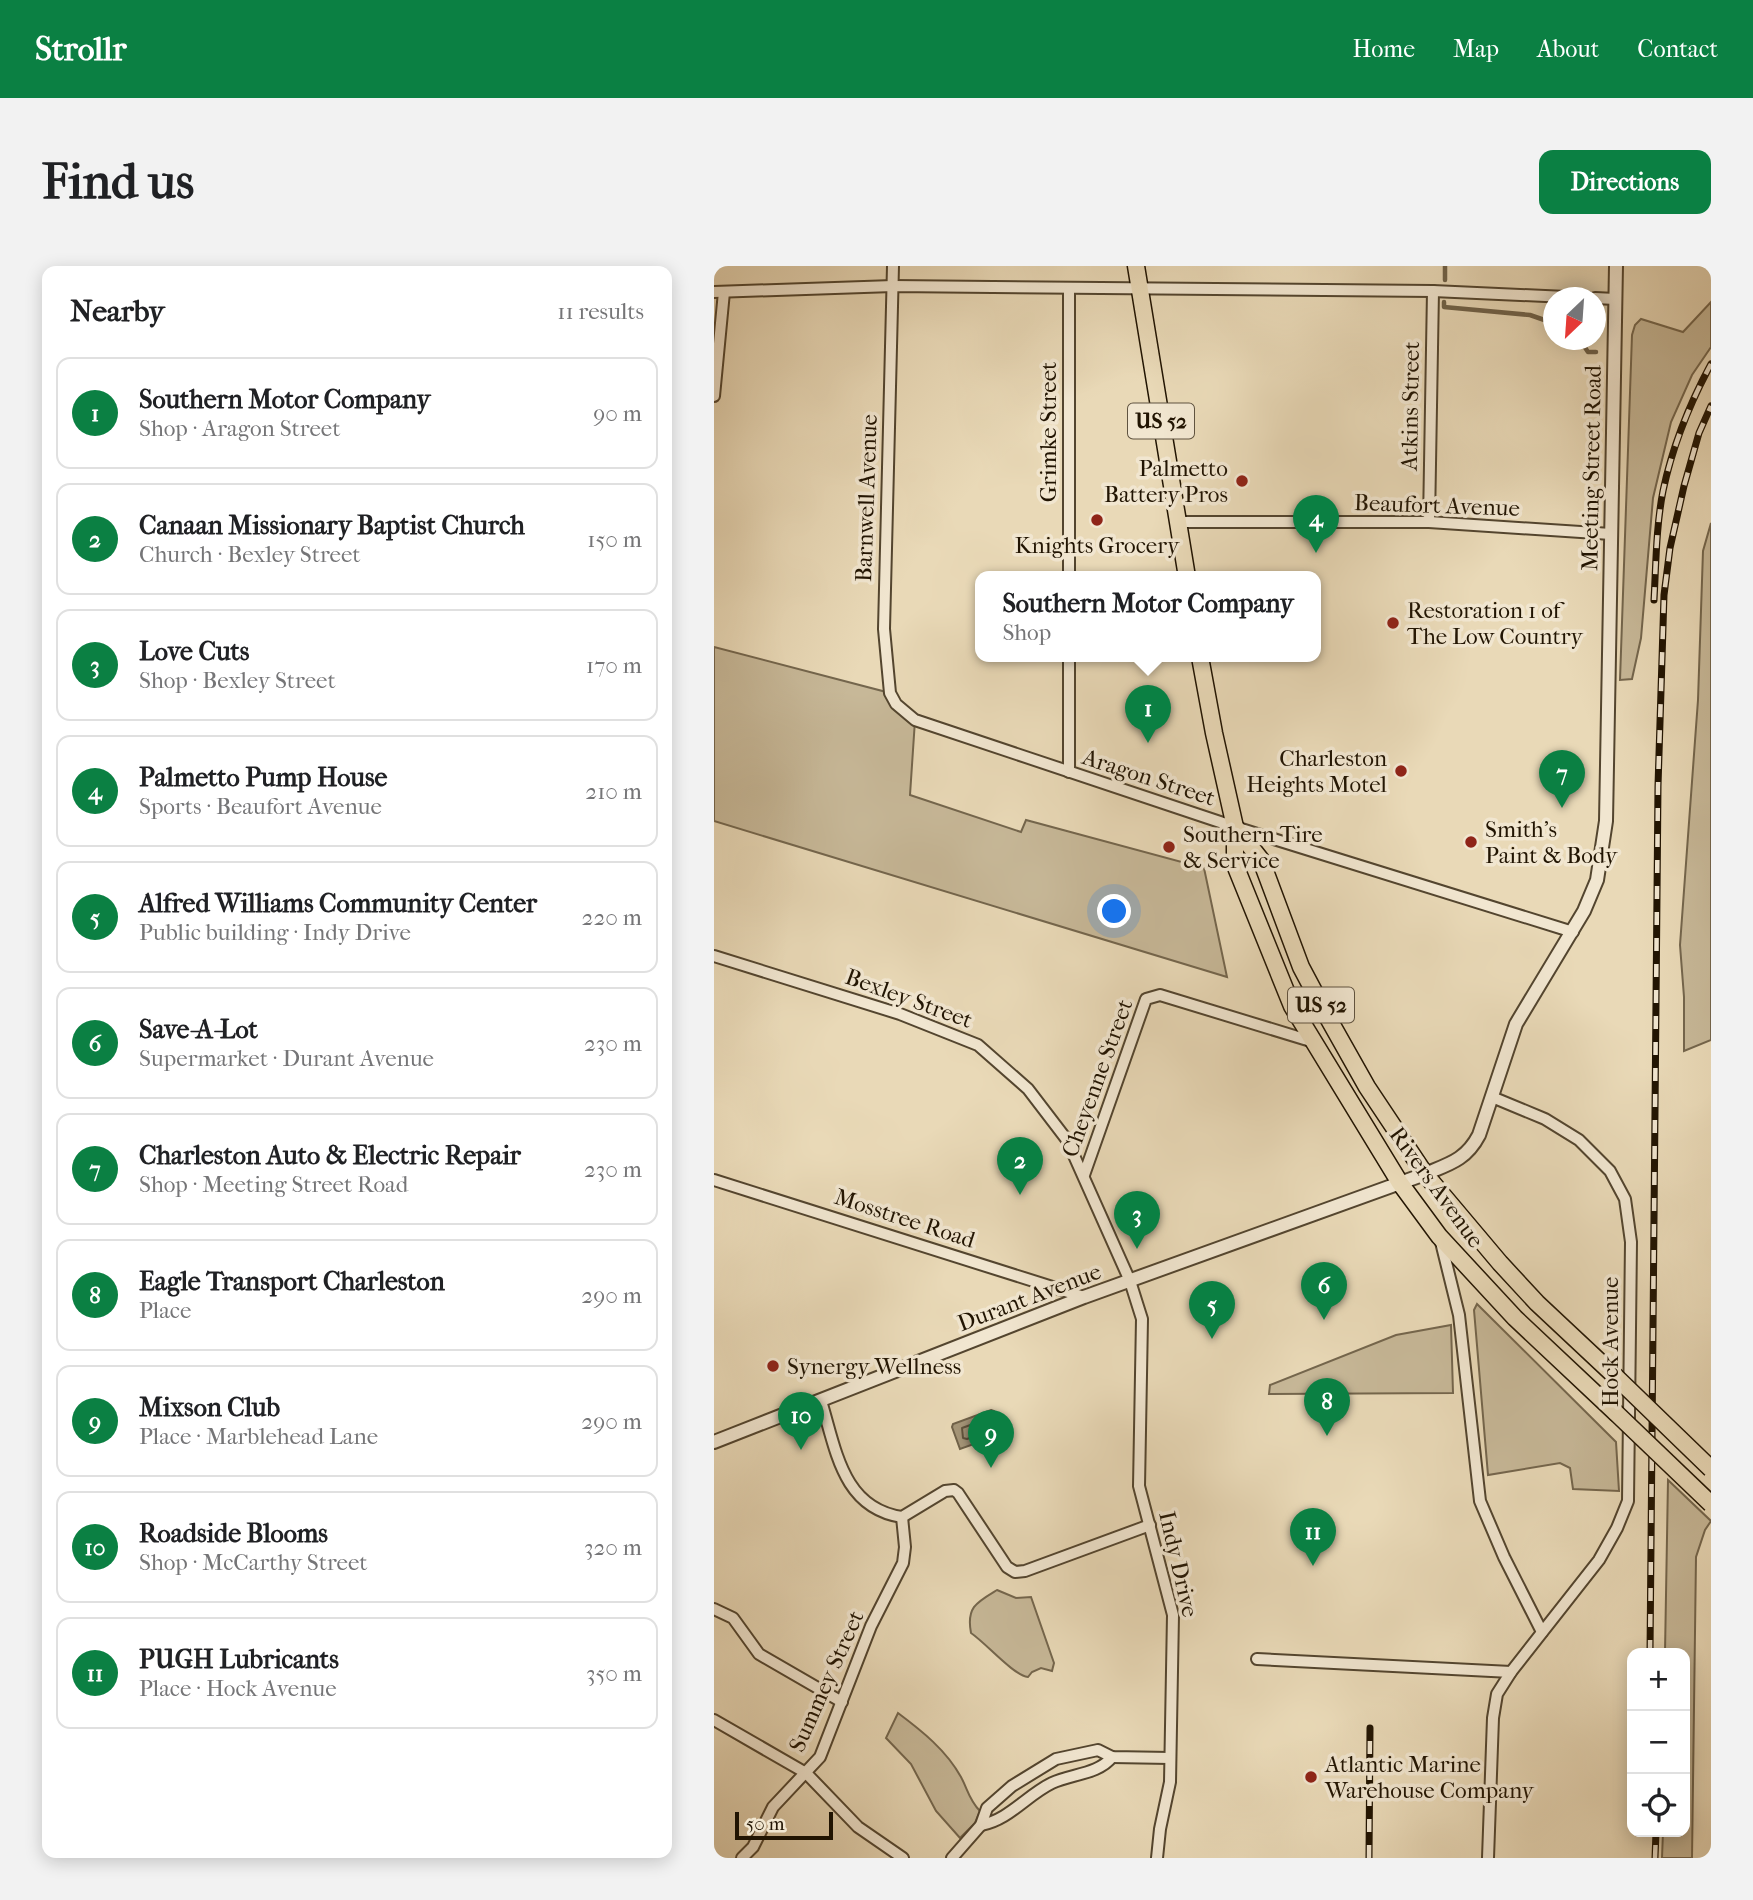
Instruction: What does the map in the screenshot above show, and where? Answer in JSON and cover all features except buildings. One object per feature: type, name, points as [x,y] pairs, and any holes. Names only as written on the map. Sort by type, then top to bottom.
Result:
[{"type":"main road","name":"US 52","points":[[1136,266],[1185,571]]},
{"type":"main road","name":"Rivers Avenue","points":[[1201,662],[1235,827],[1235,866],[1292,1006],[1400,1183],[1439,1236],[1515,1318],[1711,1504]]},
{"type":"main road","name":"Rivers Avenue","points":[[1235,827],[1261,860],[1301,967],[1327,1016],[1367,1087],[1425,1174],[1528,1293],[1711,1469]]},
{"type":"street","name":"Barnwell Avenue","points":[[892,266],[884,629],[890,693],[896,704],[915,720]]},
{"type":"street","name":"Meeting Street Road","points":[[1400,1183],[1461,1158],[1469,1151],[1479,1135],[1516,1024],[1573,932],[1597,880],[1606,821],[1616,266]]},
{"type":"street","points":[[714,396],[719,292],[893,286],[1433,291],[1543,296]]},
{"type":"street","name":"Grimke Street","points":[[1069,288],[1069,571]]},
{"type":"street","name":"Atkins Street","points":[[1429,522],[1433,291]]},
{"type":"street","points":[[1606,299],[1615,299]]},
{"type":"street","name":"Beaufort Avenue","points":[[1177,523],[1429,522],[1611,534]]},
{"type":"street","points":[[1069,662],[1069,772]]},
{"type":"street","name":"Aragon Street","points":[[915,720],[1235,827],[1573,932]]},
{"type":"street","name":"Bexley Street","points":[[714,956],[900,1014],[978,1045],[1016,1077],[1067,1140],[1130,1281]]},
{"type":"street","name":"Cheyenne Street","points":[[1084,1175],[1144,1001],[1150,997],[1160,995],[1314,1042]]},
{"type":"street","name":"Hock Avenue","points":[[1488,1858],[1494,1707],[1502,1683],[1599,1560],[1628,1501],[1630,1224],[1619,1185],[1610,1171],[1581,1142],[1545,1119],[1492,1097]]},
{"type":"street","name":"Mosstree Road","points":[[714,1180],[1084,1297]]},
{"type":"street","name":"Durant Avenue","points":[[714,1442],[1084,1297],[1400,1183]]},
{"type":"street","points":[[1439,1236],[1459,1315],[1480,1501],[1504,1557],[1542,1632]]},
{"type":"street","name":"Indy Drive","points":[[1130,1281],[1142,1319],[1140,1491],[1173,1615],[1169,1790],[1157,1858]]},
{"type":"street","points":[[821,1401],[844,1475],[852,1489],[870,1504],[902,1517],[945,1491],[954,1490],[1007,1567],[1015,1572],[1025,1571],[1150,1525]]},
{"type":"street","name":"Summey Street","points":[[742,1858],[755,1852],[773,1807],[820,1758],[871,1626],[903,1563],[905,1548],[902,1517]]},
{"type":"street","points":[[714,1609],[735,1620],[759,1654],[842,1702]]},
{"type":"street","points":[[1257,1659],[1511,1672]]},
{"type":"street","points":[[714,1720],[806,1773],[858,1827],[903,1858]]},
{"type":"street","points":[[952,1858],[981,1825],[990,1805],[1012,1786],[1043,1766],[1070,1754],[1098,1749],[1112,1758],[1170,1758]]},
{"type":"street","points":[[981,1825],[1002,1819],[1047,1785],[1071,1775],[1101,1768],[1112,1758]]},
{"type":"shaded area","points":[[1711,302],[1711,347],[1692,375],[1671,422],[1653,498],[1641,638],[1632,679],[1620,680],[1632,335],[1635,325],[1641,319],[1683,332]]},
{"type":"shaded area","points":[[1711,523],[1711,1040],[1684,1051],[1680,945],[1698,700],[1703,551]]},
{"type":"shaded area","points":[[714,647],[890,693],[915,720],[910,795],[1021,832],[1026,820],[1204,868],[1227,977],[714,821]]},
{"type":"shaded area","points":[[1477,1304],[1616,1442],[1619,1491],[1573,1489],[1570,1468],[1560,1463],[1488,1475],[1474,1310]]},
{"type":"shaded area","points":[[1451,1325],[1453,1393],[1269,1394],[1270,1385],[1396,1335]]},
{"type":"shaded area","points":[[1668,1480],[1711,1521],[1696,1557],[1692,1858],[1662,1858],[1663,1837],[1690,1837],[1690,1648],[1665,1648]]},
{"type":"shaded area","points":[[997,1590],[1016,1598],[1031,1597],[1054,1663],[1052,1671],[1041,1668],[1028,1677],[1022,1675],[971,1633],[970,1617],[975,1606]]},
{"type":"shaded area","points":[[898,1713],[925,1734],[948,1758],[980,1811],[975,1823],[960,1838],[936,1811],[911,1764],[886,1738]]},
{"type":"water","points":[[994,1411],[1002,1434],[960,1449],[953,1424]]},
{"type":"waterway","points":[[1445,266],[1445,280]]},
{"type":"waterway","points":[[1444,302],[1444,307],[1530,315],[1543,320]]},
{"type":"waterway","points":[[1587,350],[1596,352]]},
{"type":"railway","points":[[1654,600],[1663,491],[1682,426],[1711,364]]},
{"type":"railway","points":[[1650,1648],[1658,786],[1664,595],[1670,548],[1684,486],[1699,433],[1711,406]]},
{"type":"railway","points":[[1369,1858],[1370,1728]]},
{"type":"railway","points":[[1655,1858],[1656,1837]]},
{"type":"place","name":"Palmetto Battery Pros","points":[[1242,481]]},
{"type":"place","name":"Knights Grocery","points":[[1097,520]]},
{"type":"place","name":"Palmetto Pump House","points":[[1316,553]]},
{"type":"place","name":"Restoration 1 of The Low Country","points":[[1393,623]]},
{"type":"place","name":"Southern Motor Company","points":[[1148,743]]},
{"type":"place","name":"Charleston Heights Motel","points":[[1401,771]]},
{"type":"place","name":"Charleston Auto & Electric Repair","points":[[1562,808]]},
{"type":"place","name":"Smith's Paint & Body","points":[[1471,842]]},
{"type":"place","name":"Southern Tire & Service","points":[[1169,847]]},
{"type":"place","name":"Canaan Missionary Baptist Church","points":[[1020,1195]]},
{"type":"place","name":"Love Cuts","points":[[1137,1249]]},
{"type":"place","name":"Save-A-Lot","points":[[1324,1320]]},
{"type":"place","name":"Alfred Williams Community Center","points":[[1212,1339]]},
{"type":"place","name":"Synergy Wellness","points":[[773,1366]]},
{"type":"place","name":"Eagle Transport Charleston","points":[[1327,1436]]},
{"type":"place","name":"Roadside Blooms","points":[[801,1450]]},
{"type":"place","name":"Mixson Club","points":[[991,1468]]},
{"type":"place","name":"PUGH Lubricants","points":[[1313,1566]]},
{"type":"place","name":"Atlantic Marine Warehouse Company","points":[[1311,1777]]}]
